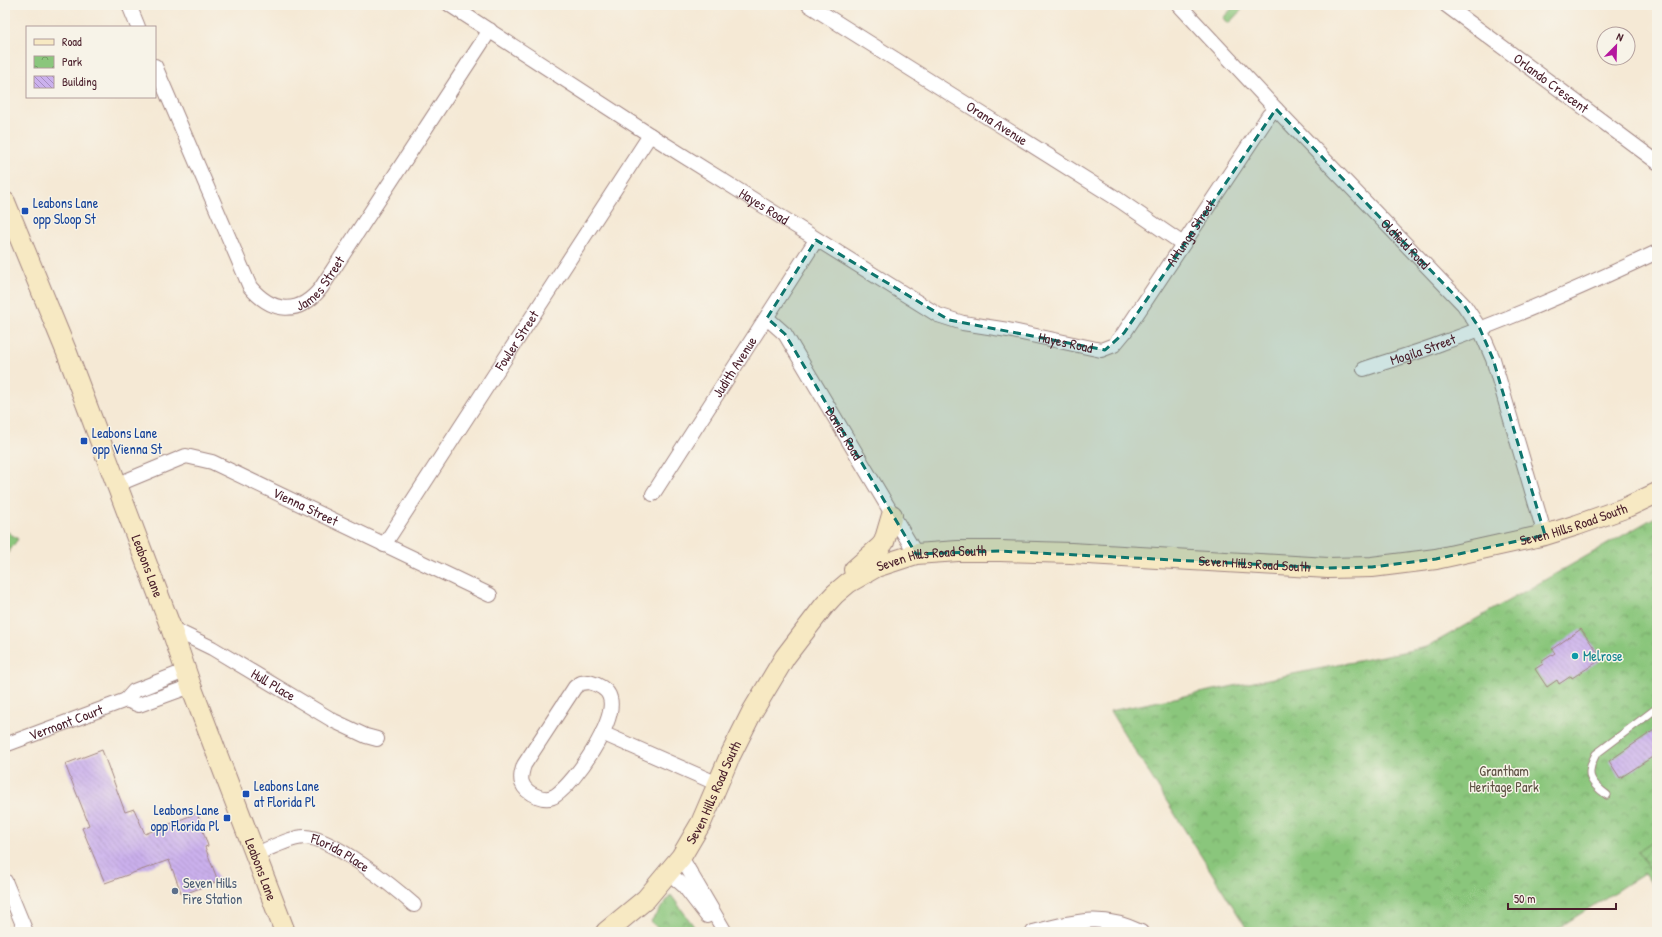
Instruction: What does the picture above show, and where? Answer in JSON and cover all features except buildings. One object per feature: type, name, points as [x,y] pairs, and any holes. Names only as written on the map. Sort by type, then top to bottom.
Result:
[{"type":"street","points":[[129,5],[138,26]]},
{"type":"street","name":"Hayes Road","points":[[450,5],[650,135],[938,315],[949,320],[1008,330],[1101,350]]},
{"type":"street","name":"Orana Avenue","points":[[809,5],[1119,200],[1183,244]]},
{"type":"street","name":"Oldfield Road","points":[[1179,5],[1276,109],[1464,305],[1480,329],[1493,359],[1545,535]]},
{"type":"street","name":"Orlando Crescent","points":[[1446,5],[1657,162]]},
{"type":"street","name":"James Street","points":[[156,68],[250,287],[263,300],[269,303],[279,307],[293,308],[314,298],[490,30]]},
{"type":"street","name":"Attunga Street","points":[[1101,350],[1114,345],[1124,333],[1269,115],[1276,109]]},
{"type":"street","name":"Fowler Street","points":[[384,545],[650,135]]},
{"type":"street","name":"Leabons Lane","points":[[5,202],[40,283],[285,932]]},
{"type":"street","name":"Judith Avenue","points":[[653,494],[816,240]]},
{"type":"street","points":[[1480,329],[1579,289],[1657,252]]},
{"type":"street","name":"Davies Road","points":[[767,318],[785,334],[916,554]]},
{"type":"street","name":"Mogila Street","points":[[1364,368],[1442,344],[1480,329]]},
{"type":"street","name":"Vienna Street","points":[[116,485],[186,456],[212,462],[490,595]]},
{"type":"street","name":"Seven Hills Road South","points":[[848,582],[876,567],[916,554],[972,551],[1071,553],[1328,568],[1394,564],[1436,559],[1545,535],[1613,512],[1657,493]]},
{"type":"street","name":"Seven Hills Road South","points":[[606,932],[646,898],[669,874],[681,857],[701,823],[752,712],[784,657],[824,606],[848,582],[855,570],[884,542],[892,515]]},
{"type":"street","name":"Hull Place","points":[[171,628],[212,648],[334,721],[366,736],[378,739]]},
{"type":"street","name":"Vermont Court","points":[[5,745],[126,700],[139,705],[188,678]]},
{"type":"street","points":[[581,683],[593,683],[604,690],[609,696],[610,707],[602,734],[585,763],[555,796],[543,798],[527,791],[524,787],[521,779],[524,765],[575,687],[581,683]]},
{"type":"street","points":[[602,734],[718,784]]},
{"type":"street","name":"Florida Place","points":[[256,854],[298,838],[309,837],[333,848],[363,866],[387,882],[414,905]]},
{"type":"street","points":[[681,857],[724,932]]},
{"type":"street","points":[[669,874],[684,886],[706,914],[724,932]]},
{"type":"street","points":[[5,881],[26,932]]},
{"type":"street","points":[[1033,932],[1076,922],[1098,920],[1120,924],[1141,932]]},
{"type":"lane","points":[[1607,795],[1594,786],[1590,774],[1590,765],[1596,754],[1657,708]]},
{"type":"highlighted area","points":[[1276,109],[1464,305],[1480,329],[1493,359],[1545,535],[1436,559],[1372,567],[1328,568],[1000,551],[916,554],[785,334],[767,318],[816,240],[949,320],[1105,350],[1124,333]]},
{"type":"green space","points":[[1235,5],[1246,5],[1228,24],[1223,18]]},
{"type":"green space","name":"Grantham Heritage Park","points":[[1657,516],[1657,891],[1644,873],[1552,932],[1249,932],[1110,711],[1427,647]]},
{"type":"green space","points":[[5,530],[18,539],[5,557]]},
{"type":"green space","points":[[1657,839],[1657,879],[1638,852]]},
{"type":"green space","points":[[671,895],[698,932],[659,932],[660,931],[651,921]]},
{"type":"place","name":"Leabons Lane opp Sloop St","points":[[25,211]]},
{"type":"place","name":"Leabons Lane opp Vienna St","points":[[84,441]]},
{"type":"place","name":"Melrose","points":[[1575,656]]},
{"type":"place","name":"Leabons Lane at Florida Pl","points":[[246,794]]},
{"type":"place","name":"Leabons Lane opp Florida Pl","points":[[227,818]]},
{"type":"place","name":"Seven Hills Fire Station","points":[[175,891]]}]
